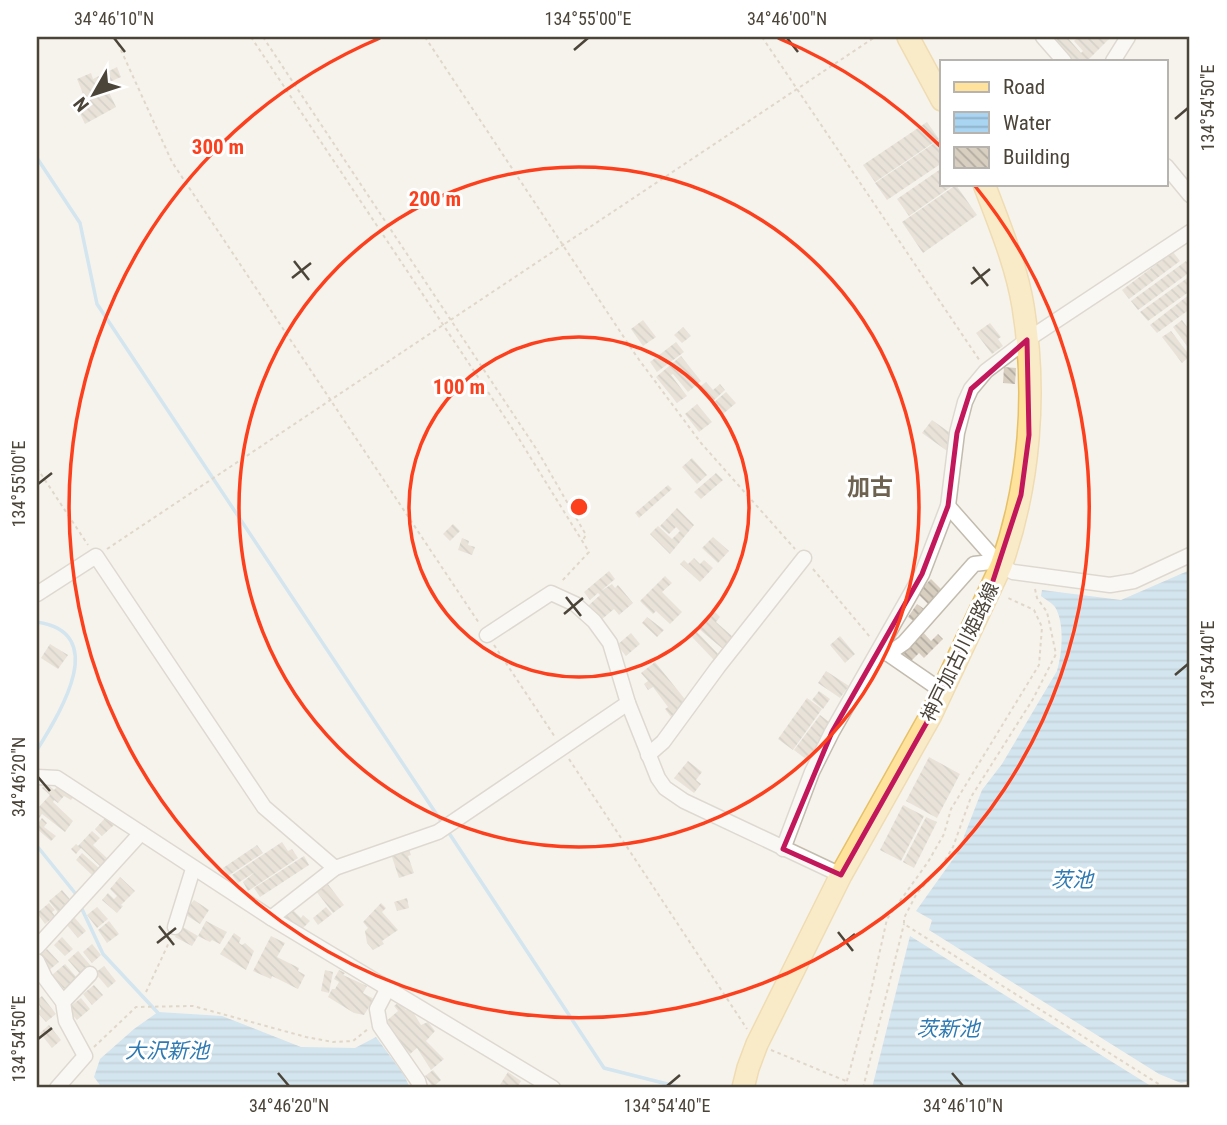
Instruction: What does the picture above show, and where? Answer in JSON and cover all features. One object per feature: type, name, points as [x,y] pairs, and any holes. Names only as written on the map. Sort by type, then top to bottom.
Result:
[{"type":"main road","points":[[908,37],[940,96]]},
{"type":"main road","name":"神戸加古川姫路線","points":[[743,1088],[757,1044],[841,876],[942,691],[990,590],[1009,542],[1021,495],[1029,435],[1027,340],[1023,305],[1010,254],[985,186]]},
{"type":"street","points":[[1043,37],[1062,60]]},
{"type":"street","points":[[1114,60],[1128,37]]},
{"type":"street","points":[[1168,168],[1190,195]]},
{"type":"street","points":[[783,849],[817,762],[884,651],[922,575],[948,506],[957,433],[971,389],[986,370],[1027,340],[1190,232]]},
{"type":"street","points":[[948,506],[1000,564],[1013,572],[1110,585],[1134,581],[1190,555]]},
{"type":"street","points":[[37,594],[96,556],[264,807],[335,868]]},
{"type":"street","points":[[648,755],[663,742],[804,558]]},
{"type":"street","points":[[884,651],[904,643],[974,564],[1000,564]]},
{"type":"street","points":[[487,635],[551,593],[575,604],[594,621],[610,643],[628,703],[648,755],[665,788],[684,801],[841,876]]},
{"type":"street","points":[[884,651],[942,691]]},
{"type":"street","points":[[271,918],[335,868],[438,832],[628,703]]},
{"type":"street","points":[[37,777],[57,778],[271,918],[554,1088]]},
{"type":"street","points":[[37,947],[141,832]]},
{"type":"street","points":[[175,927],[193,869]]},
{"type":"street","points":[[37,961],[41,982],[63,1002],[66,1021],[85,1056],[57,1088]]},
{"type":"street","points":[[63,1002],[90,974]]},
{"type":"street","points":[[388,988],[377,1009],[380,1026],[420,1088]]},
{"type":"path","points":[[115,37],[172,162],[757,1044],[846,1081]]},
{"type":"path","points":[[251,37],[516,434],[589,552],[551,593]]},
{"type":"path","points":[[263,37],[537,450],[586,535],[583,541]]},
{"type":"path","points":[[425,37],[637,357],[701,443],[884,651]]},
{"type":"path","points":[[762,37],[986,370]]},
{"type":"path","points":[[37,468],[96,556],[875,37]]},
{"type":"path","points":[[863,1088],[904,918],[918,893],[942,867],[953,847],[971,797],[1033,699],[1056,654],[1047,612],[1037,598],[1035,589]]},
{"type":"path","points":[[845,1088],[887,919],[928,862],[944,834],[951,809],[1039,665],[1042,627],[1034,610],[990,590]]},
{"type":"path","points":[[904,924],[1165,1088]]},
{"type":"path","points":[[146,992],[175,927]]},
{"type":"path","points":[[85,1056],[136,1007],[193,1006],[306,1038],[333,1042],[354,1041],[379,1019]]},
{"type":"highlighted area","points":[[1027,340],[1029,435],[1021,495],[990,590],[931,715],[841,875],[783,849],[832,732],[922,574],[948,506],[957,433],[971,389]]},
{"type":"water","name":"茨池","points":[[1190,570],[1190,1081],[1181,1083],[1159,1074],[929,930],[932,920],[916,911],[958,852],[982,790],[1002,764],[1057,671],[1061,647],[1060,621],[1055,607],[1041,596],[1042,590],[1121,600]]},
{"type":"water","name":"茨新池","points":[[910,936],[1154,1088],[872,1088]]},
{"type":"water","name":"大沢新池","points":[[158,1012],[222,1016],[301,1047],[355,1048],[376,1037],[404,1075],[410,1088],[102,1088],[94,1077],[100,1059]]},
{"type":"building","points":[[1059,37],[1067,37],[1081,53],[1083,51],[1074,41],[1078,37],[1109,39],[1088,60],[1072,60],[1055,41]]},
{"type":"building","points":[[117,67],[121,77],[105,84],[116,107],[85,124],[74,101],[84,96],[77,79],[91,73],[93,79]]},
{"type":"building","points":[[927,122],[939,139],[875,182],[863,165]]},
{"type":"building","points":[[940,141],[940,164],[887,200],[875,183]]},
{"type":"building","points":[[940,169],[940,186],[952,186],[909,216],[897,199]]},
{"type":"building","points":[[955,186],[977,215],[923,253],[902,222]]},
{"type":"building","points":[[1173,252],[1180,261],[1129,299],[1122,290]]},
{"type":"building","points":[[1186,261],[1190,272],[1138,310],[1131,301]]},
{"type":"building","points":[[1190,276],[1190,291],[1148,321],[1140,312]]},
{"type":"building","points":[[1190,294],[1190,309],[1157,333],[1150,325]]},
{"type":"building","points":[[643,320],[656,337],[643,346],[631,329]]},
{"type":"building","points":[[1182,320],[1190,331],[1190,350],[1173,327]]},
{"type":"building","points":[[990,323],[1001,337],[998,339],[1003,346],[992,354],[976,333]]},
{"type":"building","points":[[683,327],[691,336],[682,343],[674,335]]},
{"type":"building","points":[[1171,331],[1190,356],[1182,363],[1162,337]]},
{"type":"building","points":[[676,342],[684,352],[657,372],[650,362]]},
{"type":"building","points":[[681,356],[701,381],[688,392],[673,374],[671,375],[687,396],[677,403],[656,377]]},
{"type":"building","points":[[1004,367],[1016,368],[1015,384],[1003,383]]},
{"type":"building","points":[[706,382],[713,390],[720,384],[725,390],[711,403],[698,388]]},
{"type":"building","points":[[726,392],[736,403],[723,414],[713,403]]},
{"type":"building","points":[[697,404],[712,422],[699,432],[685,414]]},
{"type":"building","points":[[932,420],[953,435],[950,453],[922,433]]},
{"type":"building","points":[[692,458],[707,475],[697,484],[682,467]]},
{"type":"building","points":[[716,473],[723,480],[701,499],[694,492]]},
{"type":"building","points":[[668,485],[672,489],[639,518],[635,513]]},
{"type":"building","points":[[677,508],[694,525],[670,554],[650,534],[658,526],[672,539],[680,531],[676,527],[669,534],[660,526]]},
{"type":"building","points":[[453,524],[460,531],[450,541],[443,534]]},
{"type":"building","points":[[713,537],[729,551],[718,563],[702,548]]},
{"type":"building","points":[[462,538],[469,541],[468,545],[475,547],[472,555],[458,550]]},
{"type":"building","points":[[694,558],[700,564],[704,560],[713,568],[700,582],[680,564],[684,560],[688,564]]},
{"type":"building","points":[[609,571],[615,579],[601,591],[612,584],[615,588],[618,585],[633,603],[619,615],[614,609],[601,620],[588,606],[600,595],[598,593],[590,600],[584,592]]},
{"type":"building","points":[[665,576],[672,583],[662,592],[682,612],[670,624],[656,611],[653,614],[640,601]]},
{"type":"building","points":[[931,579],[944,592],[930,606],[917,593]]},
{"type":"building","points":[[917,604],[927,611],[917,624],[908,617]]},
{"type":"building","points":[[714,611],[720,617],[716,622],[733,637],[723,649],[699,629]]},
{"type":"building","points":[[647,617],[664,630],[657,637],[642,623]]},
{"type":"building","points":[[921,630],[931,641],[938,634],[943,639],[924,658],[919,653],[909,663],[899,652]]},
{"type":"building","points":[[696,631],[722,658],[717,663],[691,636]]},
{"type":"building","points":[[631,633],[640,644],[626,656],[617,645]]},
{"type":"building","points":[[840,636],[855,654],[845,663],[830,645]]},
{"type":"building","points":[[50,644],[68,655],[58,669],[41,658]]},
{"type":"building","points":[[655,662],[688,703],[671,717],[665,709],[668,707],[653,687],[648,690],[644,684],[648,681],[641,673]]},
{"type":"building","points":[[826,671],[849,686],[840,698],[818,683]]},
{"type":"building","points":[[819,691],[830,699],[823,709],[812,700]]},
{"type":"building","points":[[807,698],[822,709],[793,750],[778,739]]},
{"type":"building","points":[[820,715],[833,725],[807,760],[794,750]]},
{"type":"building","points":[[929,757],[960,774],[937,818],[906,801]]},
{"type":"building","points":[[688,761],[702,772],[696,780],[701,784],[694,793],[674,778]]},
{"type":"building","points":[[46,783],[54,790],[58,786],[75,795],[71,800],[64,796],[58,803],[54,800],[53,802],[73,821],[65,832],[42,814],[37,821],[37,809],[50,795],[42,788]]},
{"type":"building","points":[[903,805],[924,816],[901,861],[880,850]]},
{"type":"building","points":[[106,817],[114,825],[102,836],[95,829]]},
{"type":"building","points":[[926,817],[937,822],[914,868],[903,862]]},
{"type":"building","points":[[42,818],[47,823],[44,827],[56,836],[51,841],[37,829]]},
{"type":"building","points":[[92,831],[100,838],[93,845],[109,860],[102,868],[81,848],[76,854],[71,849],[76,844],[78,846]]},
{"type":"building","points":[[282,842],[288,851],[292,849],[298,858],[248,891],[243,882],[255,872],[238,883],[232,875]]},
{"type":"building","points":[[257,845],[263,853],[228,876],[223,868]]},
{"type":"building","points":[[407,845],[414,873],[399,878],[390,851]]},
{"type":"building","points":[[82,853],[100,869],[93,876],[76,860]]},
{"type":"building","points":[[304,856],[309,865],[260,897],[254,888]]},
{"type":"building","points":[[120,877],[135,891],[117,913],[102,900],[108,893],[114,899],[117,896],[110,889]]},
{"type":"building","points":[[327,883],[344,905],[333,913],[316,891]]},
{"type":"building","points":[[62,890],[74,904],[60,915],[49,901]]},
{"type":"building","points":[[407,898],[409,908],[397,911],[394,902]]},
{"type":"building","points":[[194,900],[209,910],[200,924],[183,913]]},
{"type":"building","points":[[49,903],[55,910],[52,912],[55,916],[45,924],[37,913]]},
{"type":"building","points":[[381,903],[386,908],[382,912],[398,930],[382,941],[384,944],[373,950],[367,943],[365,931],[368,928],[363,922]]},
{"type":"building","points":[[97,907],[108,919],[97,928],[87,915]]},
{"type":"building","points":[[290,907],[301,918],[303,915],[310,921],[299,932],[284,918],[287,915],[284,913]]},
{"type":"building","points":[[326,907],[332,914],[318,925],[313,918]]},
{"type":"building","points":[[74,917],[86,931],[78,938],[66,924]]},
{"type":"building","points":[[109,921],[119,934],[107,943],[98,930]]},
{"type":"building","points":[[206,921],[227,932],[220,944],[198,936]]},
{"type":"building","points":[[181,926],[198,936],[192,946],[175,937]]},
{"type":"building","points":[[234,933],[241,938],[239,943],[245,943],[254,951],[246,970],[220,954]]},
{"type":"building","points":[[271,936],[285,943],[277,957],[299,968],[298,971],[305,975],[298,989],[272,976],[271,979],[253,971]]},
{"type":"building","points":[[62,937],[73,949],[65,956],[54,945]]},
{"type":"building","points":[[92,944],[101,955],[92,963],[83,952]]},
{"type":"building","points":[[47,949],[59,962],[48,971],[37,958]]},
{"type":"building","points":[[78,951],[91,966],[81,975],[68,960]]},
{"type":"building","points":[[65,964],[77,978],[64,989],[52,975]]},
{"type":"building","points":[[104,966],[116,981],[108,988],[95,973]]},
{"type":"building","points":[[325,970],[333,972],[329,993],[321,991]]},
{"type":"building","points":[[339,970],[345,973],[343,975],[367,986],[363,993],[374,999],[364,1015],[354,1013],[328,997],[339,982],[334,979]]},
{"type":"building","points":[[94,985],[103,995],[92,1005],[83,994]]},
{"type":"building","points":[[42,996],[56,1014],[46,1022],[37,1012],[41,1009],[37,1000]]},
{"type":"building","points":[[81,998],[90,1009],[77,1020],[67,1009]]},
{"type":"building","points":[[399,1002],[406,1010],[410,1007],[421,1025],[428,1022],[435,1031],[426,1041],[444,1059],[431,1070],[417,1048],[410,1054],[384,1023],[398,1011],[394,1006]]},
{"type":"building","points":[[49,1025],[61,1040],[52,1048],[40,1033]]},
{"type":"building","points":[[433,1070],[441,1080],[433,1087],[425,1076]]},
{"type":"building","points":[[508,1072],[521,1081],[517,1088],[498,1088]]},
{"type":"waterway","points":[[37,158],[80,223],[97,304],[443,824]]},
{"type":"waterway","points":[[37,622],[59,629],[71,642],[75,658],[73,677],[66,697],[37,750]]},
{"type":"waterway","points":[[447,830],[604,1068],[683,1088]]},
{"type":"waterway","points":[[37,846],[75,893]]},
{"type":"waterway","points":[[81,907],[103,954],[159,1014]]},
{"type":"district","name":"加古","points":[[870,487]]}]
